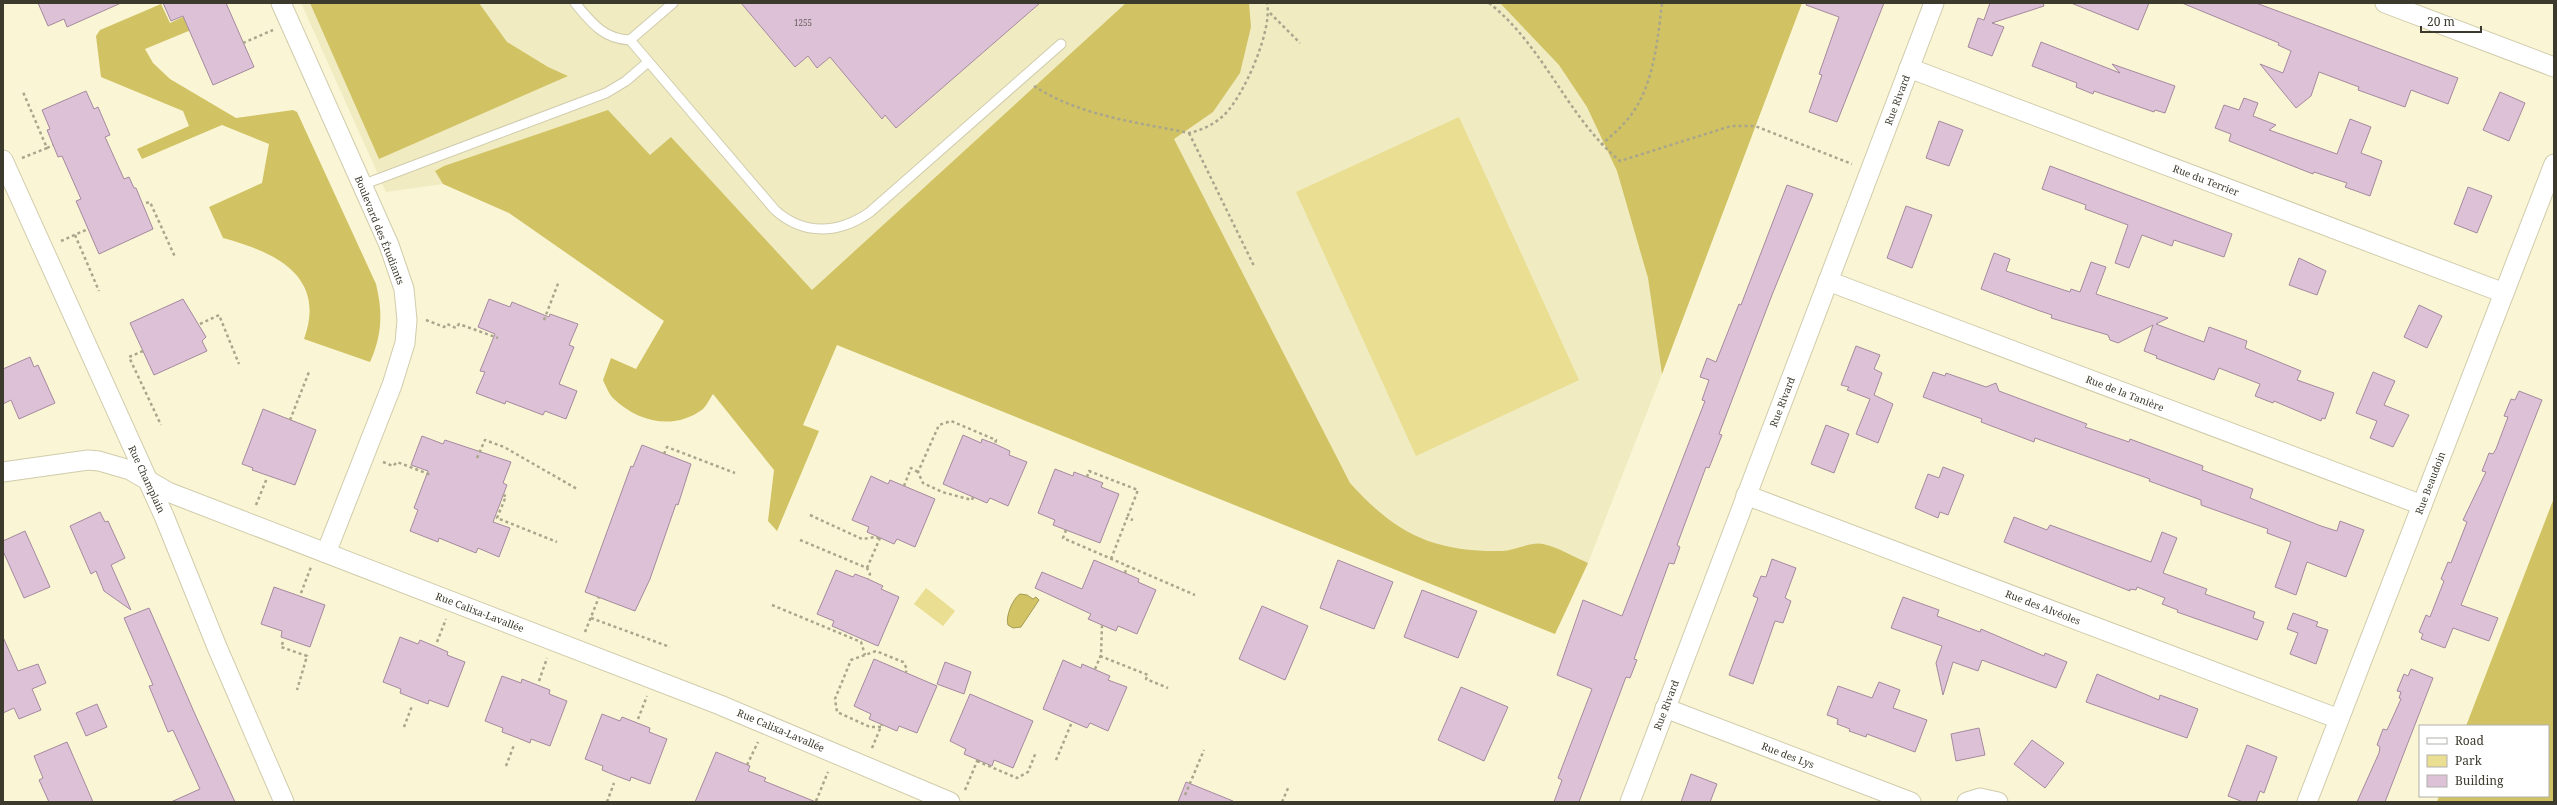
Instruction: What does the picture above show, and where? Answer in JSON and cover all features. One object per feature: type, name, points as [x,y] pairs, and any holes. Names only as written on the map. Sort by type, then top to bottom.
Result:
[{"type":"street","name":"Boulevard des Étudiants","points":[[281,3],[400,271],[404,289],[407,320],[401,360],[365,454],[322,552]]},
{"type":"street","name":"Rue Rivard","points":[[1630,802],[1934,3]]},
{"type":"street","points":[[2385,3],[2554,67]]},
{"type":"street","name":"Rue du Terrier","points":[[1909,68],[2504,293]]},
{"type":"street","name":"Rue Champlain","points":[[4,162],[148,481],[217,647],[284,802]]},
{"type":"street","name":"Rue Beaudoin","points":[[2307,802],[2554,164]]},
{"type":"street","name":"Rue de la Tanière","points":[[1828,281],[2422,505]]},
{"type":"street","name":"Rue Calixa-Lavallée","points":[[3,472],[88,460],[99,461],[130,470],[168,492],[766,723],[865,766],[956,799]]},
{"type":"street","name":"Rue des Alvéoles","points":[[1746,495],[2339,719]]},
{"type":"street","name":"Rue des Lys","points":[[1665,708],[1911,802]]},
{"type":"street","points":[[1967,802],[1980,798],[1998,802]]},
{"type":"lane","points":[[575,3],[598,30],[613,38],[630,40],[775,210],[792,222],[813,229],[844,227],[870,212],[1061,44]]},
{"type":"lane","points":[[630,40],[673,3]]},
{"type":"lane","points":[[362,184],[606,93],[631,78],[648,62]]},
{"type":"path","points":[[1022,78],[1055,99],[1086,111],[1189,133],[1203,130],[1224,115],[1238,98],[1267,29],[1269,13],[1267,3]]},
{"type":"path","points":[[1489,3],[1501,12],[1540,56],[1601,145],[1620,161],[1731,126],[1755,126],[1870,170]]},
{"type":"path","points":[[1601,145],[1625,123],[1636,108],[1649,74],[1662,3]]},
{"type":"path","points":[[1269,13],[1300,44]]},
{"type":"path","points":[[244,43],[290,23]]},
{"type":"path","points":[[23,92],[47,148]]},
{"type":"path","points":[[1189,133],[1254,266]]},
{"type":"path","points":[[4,162],[53,145]]},
{"type":"path","points":[[146,203],[150,202],[175,257]]},
{"type":"path","points":[[43,249],[88,229]]},
{"type":"path","points":[[75,235],[99,291]]},
{"type":"path","points":[[544,320],[559,281]]},
{"type":"path","points":[[200,324],[219,315],[239,364]]},
{"type":"path","points":[[407,320],[424,319],[444,327],[446,324],[456,328],[459,324],[498,338]]},
{"type":"path","points":[[143,351],[129,357],[161,425]]},
{"type":"path","points":[[290,420],[309,372]]},
{"type":"path","points":[[918,472],[939,425],[951,421],[996,440],[995,444]]},
{"type":"path","points":[[478,458],[485,440],[504,447],[577,489]]},
{"type":"path","points":[[664,454],[667,447],[735,473]]},
{"type":"path","points":[[365,454],[394,466],[397,462],[432,475]]},
{"type":"path","points":[[904,486],[911,468],[918,472],[923,483],[948,493],[972,500],[973,497]]},
{"type":"path","points":[[1087,477],[1089,471],[1138,490],[1111,559]]},
{"type":"path","points":[[249,523],[267,478]]},
{"type":"path","points":[[503,495],[506,496],[497,518],[556,542]]},
{"type":"path","points":[[810,515],[862,539],[876,537],[880,538],[867,568]]},
{"type":"path","points":[[1127,518],[1133,520]]},
{"type":"path","points":[[1066,530],[1063,538],[1195,595]]},
{"type":"path","points":[[800,540],[867,568],[870,574],[868,579]]},
{"type":"path","points":[[301,593],[322,552]]},
{"type":"path","points":[[1125,572],[1128,566]]},
{"type":"path","points":[[578,650],[599,597]]},
{"type":"path","points":[[437,642],[453,602]]},
{"type":"path","points":[[772,606],[845,633],[861,642],[865,655]]},
{"type":"path","points":[[591,618],[670,647]]},
{"type":"path","points":[[1095,669],[1100,656],[1102,625]]},
{"type":"path","points":[[283,642],[282,647],[307,656],[297,690]]},
{"type":"path","points":[[865,766],[882,726],[870,727],[837,712],[835,699],[851,660],[876,651],[903,662],[907,669],[906,672]]},
{"type":"path","points":[[1100,656],[1148,675],[1146,679],[1168,688]]},
{"type":"path","points":[[404,727],[412,706]]},
{"type":"path","points":[[1056,760],[1072,722]]},
{"type":"path","points":[[748,765],[766,723]]},
{"type":"path","points":[[506,766],[514,745]]},
{"type":"path","points":[[1185,795],[1204,750]]},
{"type":"path","points":[[956,799],[977,760],[1017,778],[1028,772],[1036,752]]},
{"type":"path","points":[[816,802],[836,753]]},
{"type":"path","points":[[607,802],[614,783]]},
{"type":"path","points":[[1282,802],[1289,786]]},
{"type":"shaded area","points":[[301,3],[1802,3],[1662,374],[1588,563],[1555,634],[509,213],[443,184],[386,192]]},
{"type":"shaded area","points":[[310,3],[479,3],[507,42],[548,67],[568,76],[379,159]]},
{"type":"shaded area","points":[[1126,3],[1249,3],[1251,27],[1240,73],[1213,112],[1174,139],[1350,483],[1367,501],[1400,527],[1417,536],[1436,543],[1456,548],[1502,551],[1539,543],[1549,545],[1588,563],[1555,634],[837,345],[803,425],[819,431],[777,531],[768,521],[774,470],[713,394],[706,406],[692,416],[668,422],[645,418],[634,413],[624,407],[609,393],[603,380],[611,358],[636,369],[664,321],[509,213],[443,184],[435,171],[444,166],[608,110],[650,155],[671,137],[812,290]]},
{"type":"shaded area","points":[[1500,3],[1802,3],[1662,374],[1648,278],[1617,171],[1587,107],[1559,65]]},
{"type":"shaded area","points":[[161,4],[170,23],[185,16],[191,30],[145,49],[153,63],[170,79],[236,118],[293,110],[297,112],[376,284],[380,304],[380,324],[377,343],[370,362],[304,339],[309,317],[308,299],[302,283],[292,270],[278,259],[261,251],[223,238],[209,207],[262,183],[269,144],[222,125],[142,159],[137,149],[189,126],[183,111],[101,77],[96,36],[100,30]]},
{"type":"shaded area","points":[[2554,498],[2554,802],[2437,802],[2439,797],[2549,797],[2549,725],[2466,725]]},
{"type":"shaded area","points":[[1020,594],[1027,595],[1033,599],[1036,597],[1039,600],[1021,627],[1013,628],[1008,625],[1008,617],[1012,603]]},
{"type":"green space","points":[[1459,117],[1579,380],[1416,456],[1296,192]]},
{"type":"green space","points":[[926,588],[955,611],[943,626],[914,604]]},
{"type":"building","points":[[38,3],[121,3],[67,27],[64,19],[48,26]]},
{"type":"building","points":[[163,3],[226,3],[254,67],[213,85],[183,16],[171,21]]},
{"type":"building","points":[[741,3],[1040,3],[896,128],[885,115],[882,119],[830,57],[817,68],[808,56],[795,67]]},
{"type":"building","points":[[1807,3],[1884,3],[1837,122],[1809,112],[1822,75],[1819,74],[1839,17],[1806,5]]},
{"type":"building","points":[[1990,3],[2043,3],[2044,6],[1992,23],[2004,27],[1992,56],[1968,47],[1978,18],[1984,20]]},
{"type":"building","points":[[2071,3],[2149,3],[2138,30]]},
{"type":"building","points":[[2182,3],[2256,3],[2458,78],[2448,104],[2411,90],[2405,107],[2358,90],[2359,87],[2319,72],[2311,96],[2296,108],[2260,64],[2283,73],[2291,51],[2278,45],[2279,43]]},
{"type":"building","points":[[2041,42],[2120,73],[2112,64],[2175,86],[2165,113],[2155,110],[2154,112],[2094,91],[2093,94],[2076,87],[2077,83],[2032,66]]},
{"type":"building","points":[[86,91],[94,109],[98,107],[110,135],[105,137],[124,179],[129,177],[134,188],[136,188],[153,229],[99,254],[76,201],[81,199],[62,156],[58,157],[47,130],[50,129],[42,110]]},
{"type":"building","points":[[2500,92],[2525,103],[2509,141],[2483,130]]},
{"type":"building","points":[[2244,98],[2258,103],[2253,116],[2276,125],[2269,130],[2337,154],[2350,119],[2371,127],[2361,153],[2382,161],[2370,196],[2345,187],[2347,183],[2314,172],[2313,174],[2229,141],[2231,134],[2215,128],[2224,105],[2239,110]]},
{"type":"building","points":[[1939,121],[1963,130],[1949,166],[1926,158]]},
{"type":"building","points":[[2050,166],[2232,234],[2224,257],[2174,240],[2172,246],[2142,235],[2129,268],[2115,263],[2128,225],[2085,209],[2086,205],[2042,189]]},
{"type":"building","points":[[1787,185],[1813,194],[1772,295],[1719,434],[1722,435],[1709,468],[1706,467],[1677,545],[1680,547],[1674,564],[1669,563],[1634,659],[1637,660],[1630,678],[1626,677],[1579,802],[1554,802],[1562,780],[1558,778],[1592,689],[1557,675],[1583,600],[1622,616],[1705,401],[1702,400],[1709,380],[1700,377],[1707,358],[1716,362],[1739,304],[1741,305]]},
{"type":"building","points":[[2468,187],[2492,196],[2477,233],[2454,224]]},
{"type":"building","points":[[1906,206],[1932,215],[1912,268],[1887,258]]},
{"type":"building","points":[[1994,253],[2010,259],[2006,271],[2070,292],[2071,289],[2080,292],[2091,262],[2106,267],[2096,294],[2168,318],[2156,324],[2204,342],[2209,327],[2247,341],[2245,348],[2301,371],[2297,380],[2334,393],[2325,419],[2322,418],[2321,421],[2274,401],[2273,403],[2255,396],[2260,384],[2219,368],[2214,380],[2156,358],[2157,356],[2144,351],[2153,325],[2118,343],[2110,340],[2108,335],[2051,318],[2052,315],[1981,289]]},
{"type":"building","points":[[2299,258],[2326,271],[2317,295],[2289,285]]},
{"type":"building","points":[[183,299],[206,337],[202,341],[207,351],[154,375],[130,323]]},
{"type":"building","points":[[489,299],[510,307],[512,302],[549,317],[550,314],[578,324],[569,345],[574,347],[559,384],[577,391],[566,419],[545,411],[543,415],[506,401],[505,404],[476,393],[485,372],[480,371],[495,334],[478,327]]},
{"type":"building","points":[[2419,305],[2442,316],[2427,348],[2404,337]]},
{"type":"building","points":[[1856,346],[1880,355],[1874,369],[1882,373],[1874,395],[1893,404],[1878,443],[1856,434],[1870,399],[1847,390],[1849,387],[1841,385]]},
{"type":"building","points":[[30,357],[34,367],[38,365],[55,403],[19,419],[11,400],[3,404],[3,369]]},
{"type":"building","points":[[1933,372],[1945,376],[1946,373],[1986,387],[1996,383],[1999,391],[2087,424],[2085,427],[2129,442],[2130,439],[2203,466],[2202,470],[2253,489],[2250,498],[2337,531],[2340,521],[2364,530],[2346,577],[2307,562],[2296,595],[2275,587],[2291,542],[2267,533],[2268,529],[2201,505],[2201,500],[2149,481],[2150,479],[2035,438],[2034,442],[1981,422],[1982,419],[1923,397]]},
{"type":"building","points":[[2373,372],[2395,381],[2384,405],[2409,415],[2393,447],[2370,438],[2377,421],[2356,413]]},
{"type":"building","points":[[2519,391],[2542,400],[2461,605],[2498,618],[2489,641],[2453,628],[2445,648],[2421,639],[2423,634],[2419,632],[2426,615],[2430,617],[2444,581],[2441,579],[2448,562],[2451,563],[2467,522],[2463,520],[2486,472],[2482,471],[2489,453],[2493,454],[2496,449],[2508,417],[2504,416],[2511,399],[2515,400]]},
{"type":"building","points":[[263,409],[316,430],[295,485],[252,470],[253,468],[242,464]]},
{"type":"building","points":[[1826,425],[1849,434],[1834,473],[1811,464]]},
{"type":"building","points":[[963,435],[981,443],[982,439],[995,444],[1010,451],[1009,455],[1027,462],[1008,506],[990,498],[987,503],[943,484]]},
{"type":"building","points":[[422,436],[443,444],[445,440],[511,462],[503,483],[507,485],[493,522],[510,528],[499,557],[478,548],[476,553],[439,538],[438,542],[410,531],[418,510],[414,508],[428,471],[411,465]]},
{"type":"building","points":[[642,445],[691,464],[678,505],[676,504],[650,579],[635,611],[585,592],[631,466],[633,467]]},
{"type":"building","points":[[1943,467],[1964,475],[1948,515],[1940,512],[1938,518],[1915,508],[1928,474],[1939,478]]},
{"type":"building","points":[[1055,469],[1073,476],[1074,472],[1103,483],[1101,487],[1119,494],[1100,543],[1053,525],[1055,520],[1038,513]]},
{"type":"building","points":[[871,476],[888,484],[890,480],[935,499],[915,547],[897,539],[894,544],[867,532],[869,527],[852,520]]},
{"type":"building","points":[[100,512],[105,522],[108,521],[125,558],[111,565],[131,610],[104,591],[96,571],[91,574],[70,526]]},
{"type":"building","points":[[2014,517],[2047,530],[2050,525],[2151,562],[2162,532],[2177,538],[2163,573],[2207,589],[2205,594],[2255,612],[2253,618],[2264,622],[2257,640],[2177,612],[2178,610],[2162,604],[2165,598],[2137,587],[2136,590],[2130,589],[2130,591],[2004,542]]},
{"type":"building","points":[[25,531],[50,587],[24,598],[3,551],[3,541]]},
{"type":"building","points":[[1772,559],[1796,568],[1785,598],[1791,601],[1783,623],[1775,621],[1753,684],[1729,675],[1758,598],[1753,596],[1761,576],[1766,577]]},
{"type":"building","points":[[1094,560],[1139,579],[1138,582],[1156,590],[1137,634],[1118,626],[1116,631],[1088,619],[1091,614],[1035,588],[1042,572],[1082,589]]},
{"type":"building","points":[[1338,560],[1393,582],[1374,629],[1320,608]]},
{"type":"building","points":[[836,570],[853,577],[855,574],[868,579],[883,586],[881,589],[899,597],[878,646],[832,626],[834,621],[817,614]]},
{"type":"building","points":[[274,587],[325,605],[310,647],[281,637],[282,631],[261,624]]},
{"type":"building","points":[[1422,590],[1477,611],[1458,658],[1404,637]]},
{"type":"building","points":[[1903,597],[1939,610],[1937,616],[1980,632],[1981,629],[2044,656],[2045,653],[2067,662],[2056,688],[1982,660],[1978,671],[1953,662],[1943,695],[1936,663],[1942,646],[1891,628]]},
{"type":"building","points":[[1262,606],[1308,626],[1285,680],[1239,659]]},
{"type":"building","points":[[149,608],[235,802],[171,802],[200,789],[173,730],[168,732],[149,686],[153,685],[124,618]]},
{"type":"building","points":[[2293,613],[2318,622],[2316,626],[2328,630],[2316,664],[2290,654],[2298,633],[2287,629]]},
{"type":"building","points":[[3,637],[18,671],[38,664],[46,683],[32,689],[41,710],[19,719],[14,708],[3,713]]},
{"type":"building","points":[[400,637],[418,644],[420,640],[448,652],[447,655],[465,662],[448,707],[429,700],[428,704],[400,693],[401,689],[383,682]]},
{"type":"building","points":[[874,659],[937,686],[917,733],[899,726],[897,731],[869,719],[871,714],[854,706]]},
{"type":"building","points":[[1063,660],[1081,668],[1082,664],[1110,676],[1108,680],[1127,687],[1108,731],[1090,723],[1087,728],[1043,709]]},
{"type":"building","points":[[945,662],[971,672],[964,694],[937,684]]},
{"type":"building","points":[[2411,669],[2433,678],[2385,802],[2357,802],[2379,753],[2380,747],[2377,745],[2383,729],[2387,730],[2401,699],[2399,698],[2401,692],[2397,691],[2404,674],[2408,676]]},
{"type":"building","points":[[2097,674],[2159,700],[2160,695],[2198,709],[2187,738],[2086,702]]},
{"type":"building","points":[[502,676],[521,683],[522,679],[550,690],[549,694],[567,701],[550,746],[531,739],[530,743],[502,732],[503,728],[485,721]]},
{"type":"building","points":[[1879,682],[1900,690],[1893,708],[1927,720],[1915,752],[1867,734],[1866,737],[1849,731],[1850,729],[1837,724],[1838,719],[1827,715],[1838,686],[1872,698]]},
{"type":"building","points":[[1461,687],[1508,707],[1484,761],[1438,740]]},
{"type":"building","points":[[970,694],[1033,721],[1013,768],[994,760],[992,766],[964,754],[966,749],[950,741]]},
{"type":"building","points":[[97,704],[107,727],[86,736],[76,713]]},
{"type":"building","points":[[602,714],[620,721],[622,717],[650,728],[649,732],[667,739],[650,784],[631,777],[630,781],[614,775],[602,770],[603,766],[585,759]]},
{"type":"building","points":[[1979,728],[1985,755],[1956,761],[1951,734]]},
{"type":"building","points":[[2032,740],[2064,763],[2045,788],[2014,764]]},
{"type":"building","points":[[67,742],[93,802],[49,802],[39,780],[43,778],[34,756]]},
{"type":"building","points":[[2247,745],[2277,757],[2264,793],[2260,791],[2256,802],[2243,802],[2228,796]]},
{"type":"building","points":[[716,752],[750,766],[748,771],[766,778],[764,781],[816,802],[695,802]]},
{"type":"building","points":[[1691,774],[1717,784],[1710,802],[1681,802]]},
{"type":"building","points":[[1186,782],[1233,801],[1233,802],[1178,802]]}]
